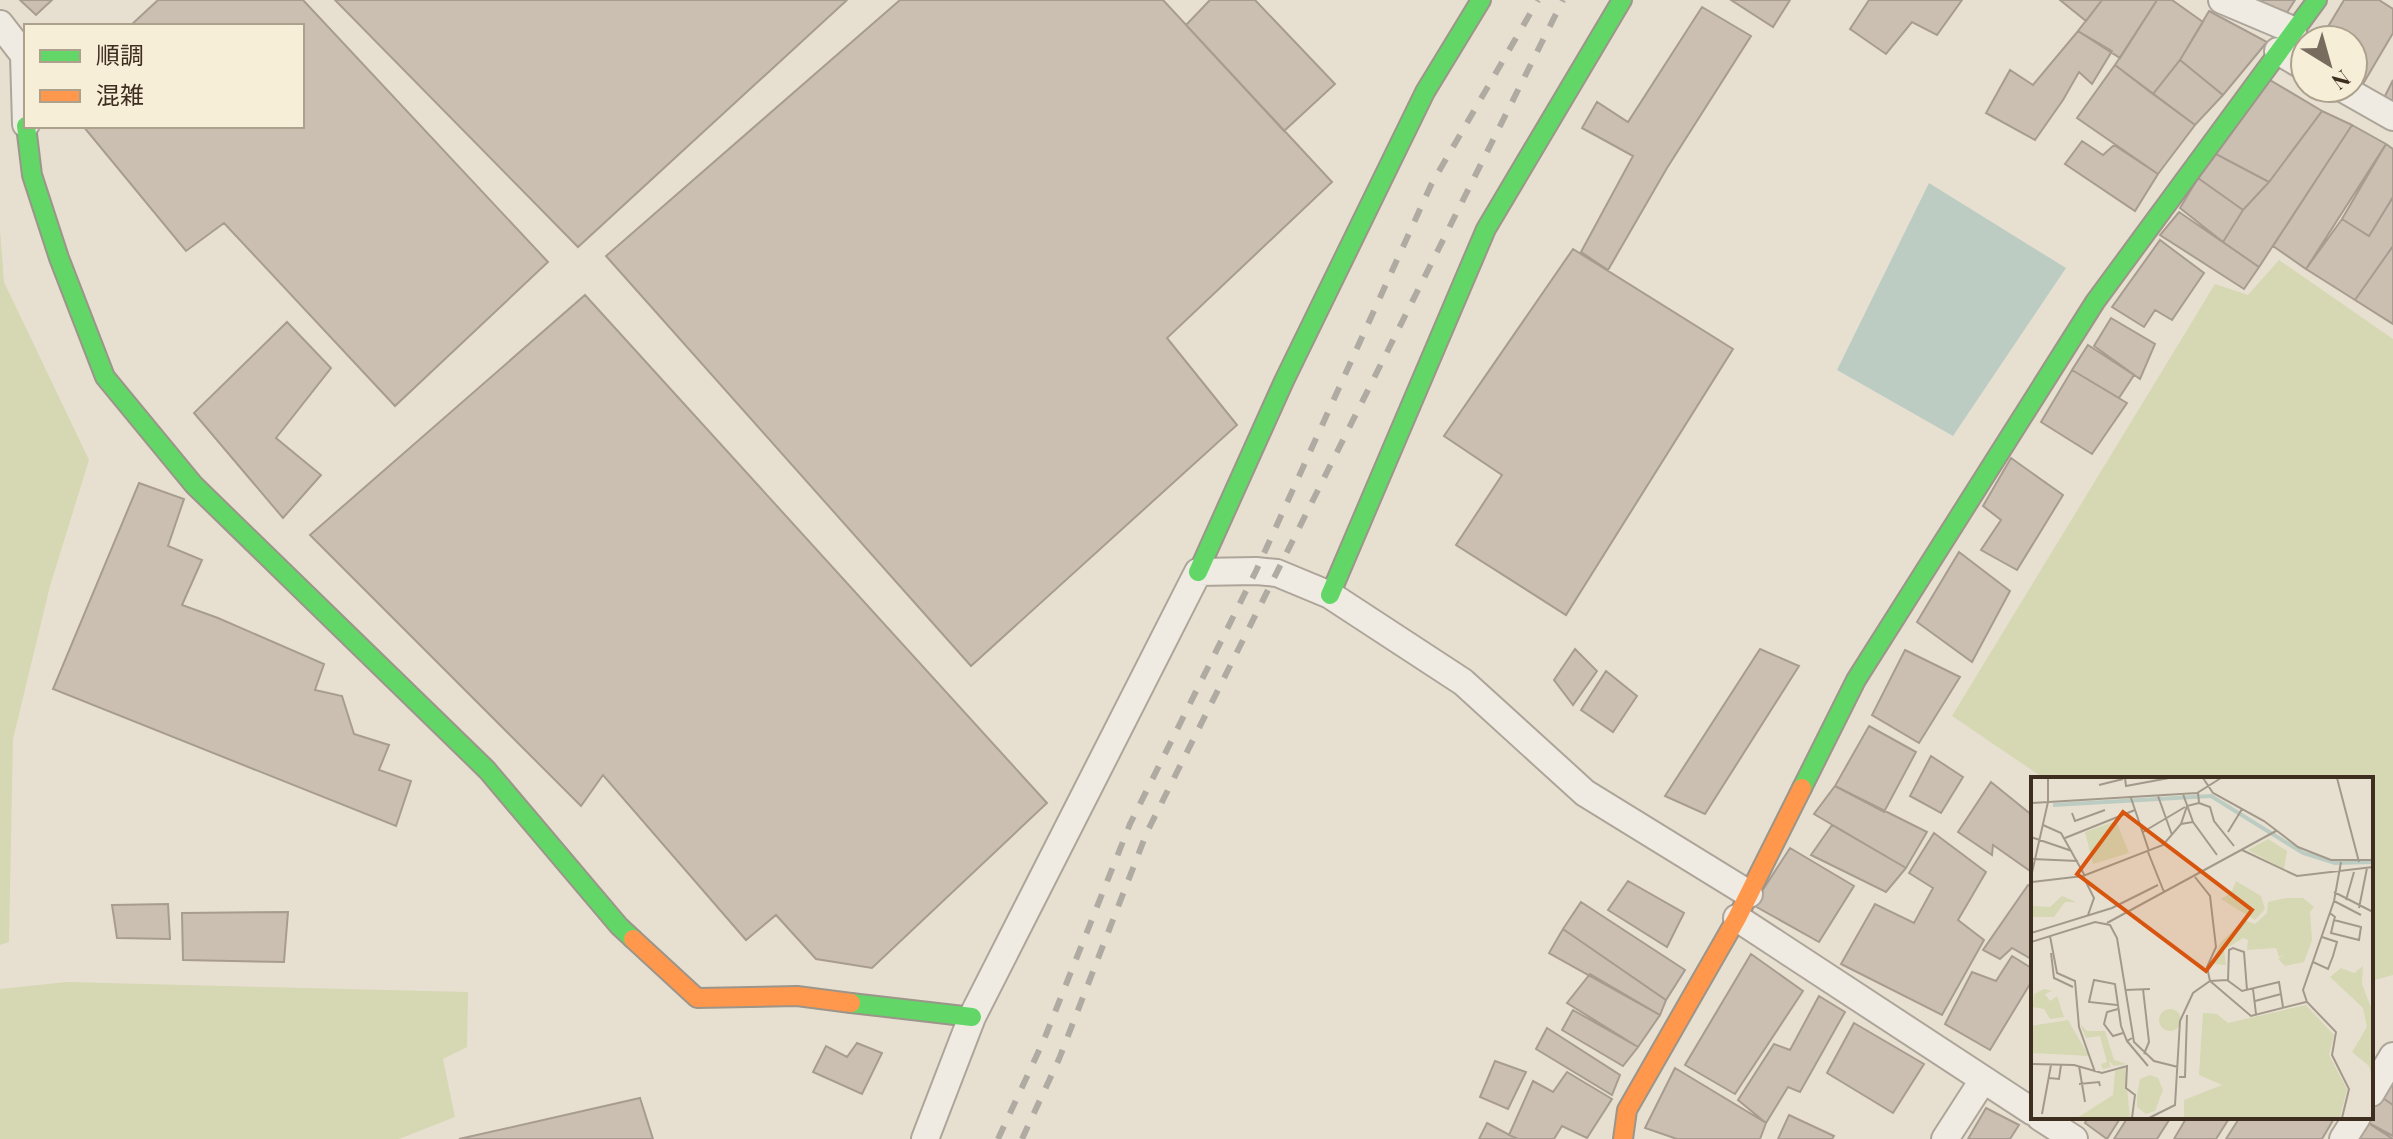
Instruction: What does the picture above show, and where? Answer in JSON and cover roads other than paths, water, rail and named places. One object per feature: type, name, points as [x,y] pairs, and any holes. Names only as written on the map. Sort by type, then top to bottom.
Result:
[{"type":"street","points":[[925,1139],[972,1017],[1198,572],[1284,381],[1425,92],[1481,0]]},
{"type":"street","points":[[1330,595],[1486,229],[1622,0]]},
{"type":"street","points":[[2222,0],[2289,28]]},
{"type":"street","points":[[2298,24],[2317,0]]},
{"type":"street","points":[[0,24],[24,55]]},
{"type":"street","points":[[1623,1139],[1627,1110],[1743,906],[1856,680],[2095,302],[2289,36]]},
{"type":"street","points":[[2278,51],[2289,58]]},
{"type":"street","points":[[2369,103],[2393,117]]},
{"type":"street","points":[[26,128],[32,175],[59,258],[105,377],[194,485],[487,770],[619,926],[697,998],[797,996],[972,1017]]},
{"type":"street","points":[[1198,572],[1277,573],[1330,595],[1463,682],[1585,793],[1983,1080],[2031,1111]]},
{"type":"street","points":[[2373,1090],[2393,1056]]},
{"type":"street","points":[[1945,1139],[1983,1080]]},
{"type":"street","points":[[2043,1119],[2074,1139]]},
{"type":"street","points":[[2343,1139],[2356,1119]]},
{"type":"railway","points":[[998,1139],[1043,1042],[1130,824],[1256,571],[1431,185],[1538,0]]},
{"type":"railway","points":[[1022,1139],[1059,1059],[1147,832],[1563,0]]}]
